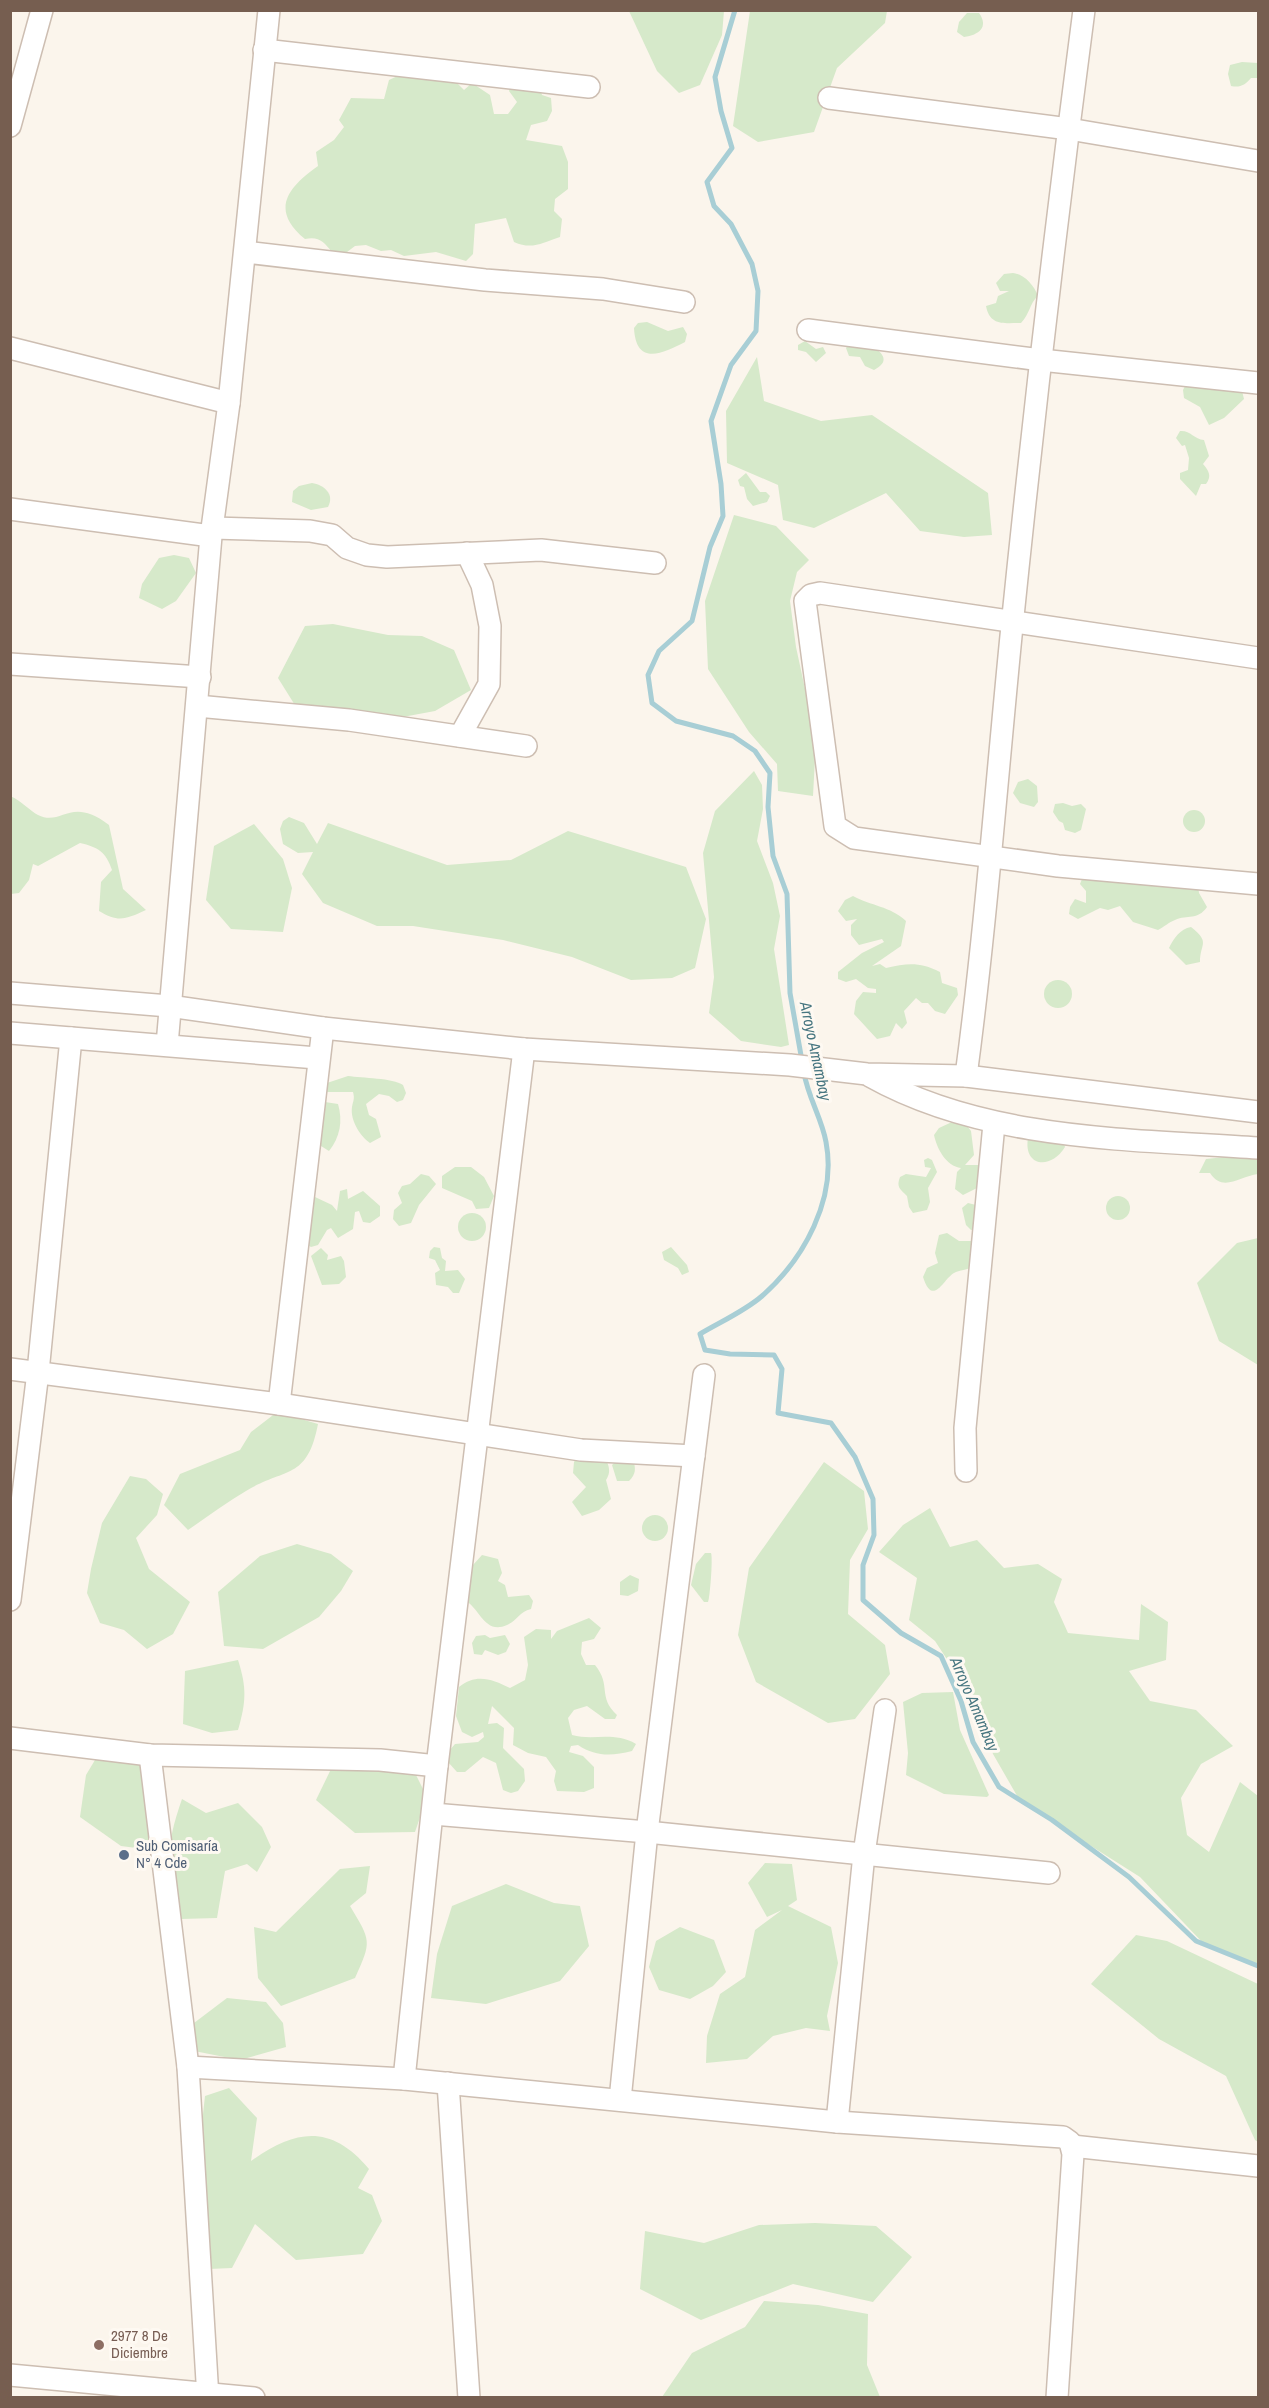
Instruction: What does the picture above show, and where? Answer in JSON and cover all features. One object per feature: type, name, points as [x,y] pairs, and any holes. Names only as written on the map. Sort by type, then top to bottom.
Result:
[{"type":"street","points":[[10,126],[42,10]]},
{"type":"street","points":[[966,1076],[981,962],[1041,360],[1084,10]]},
{"type":"street","points":[[167,1045],[212,532],[229,403],[268,11]]},
{"type":"street","points":[[264,50],[589,87]]},
{"type":"street","points":[[829,98],[1069,129],[1258,160]]},
{"type":"street","points":[[245,252],[485,279],[603,289],[684,302]]},
{"type":"street","points":[[808,330],[1041,360],[1258,383]]},
{"type":"street","points":[[10,348],[229,403]]},
{"type":"street","points":[[10,509],[212,532],[310,531],[332,535],[347,548],[367,555],[387,557],[541,550],[655,563]]},
{"type":"street","points":[[460,736],[489,684],[490,626],[482,585],[467,553]]},
{"type":"street","points":[[1258,658],[820,593],[811,594],[805,601],[835,826],[854,838],[1058,866],[1258,884]]},
{"type":"street","points":[[10,664],[200,677]]},
{"type":"street","points":[[197,706],[349,720],[526,746]]},
{"type":"street","points":[[10,993],[169,1006],[323,1028],[524,1049],[790,1065],[867,1074],[966,1076],[1258,1112]]},
{"type":"street","points":[[279,1404],[317,1059],[323,1028]]},
{"type":"street","points":[[10,1033],[317,1059]]},
{"type":"street","points":[[10,1600],[38,1372],[71,1038]]},
{"type":"street","points":[[405,2079],[437,1766],[479,1435],[524,1049]]},
{"type":"street","points":[[867,1074],[931,1105],[994,1124],[1134,1140],[1258,1148]]},
{"type":"street","points":[[966,1471],[965,1428],[994,1124]]},
{"type":"street","points":[[10,1369],[279,1404],[581,1450],[694,1456]]},
{"type":"street","points":[[620,2100],[647,1832],[705,1376]]},
{"type":"street","points":[[837,2122],[864,1854],[885,1710]]},
{"type":"street","points":[[10,1738],[150,1755],[380,1760],[437,1766]]},
{"type":"street","points":[[150,1755],[188,2067],[208,2396]]},
{"type":"street","points":[[433,1814],[647,1832],[1048,1873]]},
{"type":"street","points":[[188,2067],[405,2079],[837,2122],[1063,2137],[1072,2146],[1058,2397]]},
{"type":"street","points":[[448,2083],[469,2397]]},
{"type":"street","points":[[1072,2146],[1258,2166]]},
{"type":"street","points":[[10,2375],[208,2396],[255,2397]]},
{"type":"green space","points":[[629,11],[724,11],[722,35],[700,85],[679,93],[657,71]]},
{"type":"green space","points":[[750,11],[887,11],[885,23],[837,68],[814,132],[758,142],[733,126]]},
{"type":"green space","points":[[967,13],[979,13],[983,26],[978,32],[964,37],[957,32],[959,22]]},
{"type":"green space","points":[[1242,62],[1258,63],[1258,78],[1251,78],[1240,86],[1231,86],[1228,74],[1230,65]]},
{"type":"green space","points":[[423,64],[443,69],[464,90],[472,83],[490,95],[494,114],[508,114],[517,102],[509,91],[515,72],[538,83],[542,95],[551,98],[552,111],[547,121],[531,125],[526,140],[562,146],[568,162],[568,189],[555,199],[554,211],[562,219],[560,237],[537,245],[526,245],[514,242],[506,218],[475,224],[473,254],[466,261],[436,252],[404,256],[391,250],[381,251],[366,245],[355,246],[347,252],[332,252],[321,241],[314,238],[305,239],[294,228],[288,218],[287,200],[298,183],[318,166],[316,152],[334,140],[344,127],[339,120],[351,98],[384,99],[389,80]]},
{"type":"green space","points":[[1004,274],[1021,275],[1028,281],[1038,296],[1021,323],[998,322],[991,317],[986,306],[996,303],[998,296],[1009,291],[1000,291],[996,283]]},
{"type":"green space","points":[[647,322],[668,331],[683,327],[687,334],[685,342],[659,353],[645,352],[636,340],[634,328],[638,323]]},
{"type":"green space","points":[[854,337],[883,355],[884,360],[881,365],[874,370],[865,366],[860,357],[849,356],[846,348]]},
{"type":"green space","points":[[805,341],[816,349],[823,347],[826,353],[816,362],[806,352],[798,350],[798,345]]},
{"type":"green space","points":[[757,357],[764,401],[821,421],[872,415],[988,493],[992,535],[964,537],[920,531],[886,493],[814,528],[783,520],[778,485],[727,463],[726,411]]},
{"type":"green space","points":[[1186,384],[1212,390],[1219,384],[1241,387],[1244,399],[1224,418],[1209,425],[1200,407],[1184,398],[1183,390]]},
{"type":"green space","points":[[1180,431],[1204,440],[1209,456],[1203,464],[1208,471],[1209,478],[1206,484],[1201,484],[1196,496],[1180,479],[1180,473],[1188,470],[1189,458],[1185,445],[1182,446],[1176,438]]},
{"type":"green space","points":[[746,473],[760,492],[766,492],[770,496],[767,502],[753,506],[747,499],[744,487],[740,486],[738,480]]},
{"type":"green space","points":[[312,483],[321,486],[329,494],[328,507],[311,510],[292,502],[293,491],[299,486]]},
{"type":"green space","points":[[734,515],[776,526],[809,560],[797,572],[790,601],[796,647],[816,740],[813,796],[778,791],[777,764],[749,732],[708,669],[705,601]]},
{"type":"green space","points":[[174,555],[189,558],[196,573],[176,601],[162,609],[139,598],[142,584],[159,558]]},
{"type":"green space","points":[[333,624],[388,635],[422,636],[454,650],[471,690],[435,711],[365,724],[298,710],[278,678],[305,626]]},
{"type":"green space","points":[[754,771],[762,785],[763,809],[757,841],[773,883],[780,916],[774,949],[789,1045],[781,1047],[741,1041],[709,1013],[714,977],[703,853],[715,811]]},
{"type":"green space","points":[[1028,779],[1037,786],[1038,802],[1034,807],[1020,803],[1013,793],[1018,782]]},
{"type":"green space","points":[[10,796],[46,818],[85,812],[109,825],[123,889],[146,910],[122,918],[112,917],[99,911],[101,882],[112,870],[100,851],[80,843],[38,866],[33,864],[29,880],[19,893],[11,894]]},
{"type":"green space","points":[[1063,803],[1072,806],[1081,804],[1086,809],[1081,830],[1075,833],[1065,830],[1063,823],[1053,812],[1055,804]]},
{"type":"green space","points":[[1194,810],[1202,813],[1205,821],[1202,829],[1194,832],[1186,829],[1183,821],[1186,813]]},
{"type":"green space","points":[[289,817],[304,823],[317,844],[328,823],[447,865],[511,860],[568,831],[686,867],[706,919],[695,968],[672,978],[631,980],[572,957],[503,940],[413,926],[377,926],[323,903],[302,874],[313,852],[298,853],[283,844],[280,829],[283,821]]},
{"type":"green space","points":[[254,824],[283,859],[292,888],[283,932],[231,929],[206,900],[214,846]]},
{"type":"green space","points":[[1084,874],[1197,878],[1199,893],[1207,907],[1196,916],[1180,918],[1158,930],[1133,922],[1120,906],[1108,910],[1100,908],[1078,919],[1069,914],[1075,899],[1086,903],[1086,891],[1080,884]]},
{"type":"green space","points":[[853,896],[894,912],[906,921],[901,946],[872,966],[880,964],[886,968],[914,964],[940,972],[942,983],[957,988],[958,995],[945,1014],[935,1011],[928,1003],[922,1003],[916,998],[904,1011],[907,1023],[902,1029],[896,1023],[890,1036],[877,1039],[854,1014],[856,1001],[863,992],[876,993],[876,989],[868,988],[856,979],[846,982],[838,979],[838,972],[862,953],[884,942],[882,939],[859,945],[851,935],[851,925],[857,919],[846,921],[838,911],[845,900]]},
{"type":"green space","points":[[1191,927],[1201,937],[1203,943],[1200,962],[1186,965],[1169,948],[1178,934]]},
{"type":"green space","points":[[1058,980],[1068,984],[1072,994],[1068,1004],[1058,1008],[1048,1004],[1044,994],[1048,984]]},
{"type":"green space","points":[[348,1076],[398,1083],[403,1085],[406,1093],[403,1100],[397,1102],[389,1096],[379,1094],[366,1104],[369,1115],[376,1119],[381,1137],[370,1143],[359,1132],[354,1122],[353,1092],[323,1092],[324,1084]]},
{"type":"green space","points":[[325,1102],[338,1104],[340,1117],[340,1129],[329,1151],[321,1146],[316,1111]]},
{"type":"green space","points":[[952,1122],[964,1122],[971,1131],[974,1155],[965,1165],[978,1165],[982,1171],[979,1187],[963,1195],[955,1189],[957,1172],[961,1168],[951,1164],[943,1156],[934,1135],[939,1128]]},
{"type":"green space","points":[[1062,1137],[1065,1147],[1053,1159],[1039,1162],[1030,1155],[1028,1138]]},
{"type":"green space","points":[[1244,1155],[1258,1156],[1258,1174],[1226,1183],[1215,1179],[1210,1173],[1199,1173],[1206,1159]]},
{"type":"green space","points":[[928,1158],[932,1160],[937,1172],[928,1188],[930,1202],[927,1210],[913,1213],[907,1196],[899,1188],[898,1183],[900,1177],[906,1174],[926,1177],[931,1168],[925,1167],[924,1160]]},
{"type":"green space","points":[[455,1167],[471,1167],[484,1177],[494,1196],[489,1208],[476,1209],[472,1201],[442,1188],[442,1176]]},
{"type":"green space","points":[[421,1174],[429,1176],[436,1184],[419,1205],[411,1223],[399,1226],[393,1219],[394,1210],[402,1203],[398,1193],[402,1186],[410,1184]]},
{"type":"green space","points":[[347,1189],[348,1199],[363,1191],[380,1206],[380,1216],[370,1223],[363,1222],[359,1211],[355,1212],[353,1229],[338,1238],[331,1228],[327,1230],[318,1245],[311,1247],[304,1242],[307,1199],[315,1197],[332,1205],[337,1211],[340,1191]]},
{"type":"green space","points":[[1113,1196],[1123,1196],[1130,1203],[1130,1213],[1123,1220],[1113,1220],[1106,1213],[1106,1203]]},
{"type":"green space","points":[[968,1203],[976,1205],[981,1228],[971,1230],[966,1225],[962,1208]]},
{"type":"green space","points":[[472,1213],[482,1217],[486,1227],[482,1237],[472,1241],[462,1237],[458,1227],[462,1217]]},
{"type":"green space","points":[[947,1233],[959,1241],[974,1241],[973,1267],[954,1273],[935,1291],[927,1286],[923,1277],[927,1268],[938,1263],[935,1253],[939,1235]]},
{"type":"green space","points":[[1258,1238],[1258,1365],[1219,1341],[1197,1283],[1237,1243]]},
{"type":"green space","points":[[434,1247],[440,1248],[442,1258],[446,1261],[445,1271],[458,1270],[465,1279],[459,1293],[453,1293],[448,1287],[436,1285],[435,1273],[440,1270],[435,1260],[429,1258],[430,1251]]},
{"type":"green space","points":[[671,1247],[687,1265],[689,1272],[682,1275],[678,1268],[664,1260],[662,1252]]},
{"type":"green space","points":[[321,1248],[328,1255],[327,1260],[341,1256],[344,1261],[346,1277],[339,1284],[322,1285],[311,1256]]},
{"type":"green space","points":[[277,1412],[318,1424],[308,1455],[292,1470],[246,1491],[188,1530],[164,1505],[180,1474],[240,1450],[251,1432]]},
{"type":"green space","points":[[581,1450],[602,1452],[608,1466],[609,1473],[606,1480],[611,1499],[599,1510],[582,1516],[572,1502],[586,1487],[573,1473],[574,1462]]},
{"type":"green space","points":[[622,1457],[633,1459],[635,1471],[629,1481],[617,1481],[612,1465]]},
{"type":"green space","points":[[824,1462],[864,1491],[868,1529],[850,1560],[848,1614],[885,1645],[890,1674],[855,1719],[828,1723],[756,1682],[738,1635],[749,1568]]},
{"type":"green space","points":[[130,1476],[146,1479],[163,1494],[157,1515],[136,1538],[149,1569],[190,1602],[173,1634],[147,1649],[124,1630],[100,1623],[87,1593],[102,1523]]},
{"type":"green space","points":[[930,1508],[950,1547],[977,1540],[1004,1568],[1038,1564],[1062,1579],[1054,1602],[1068,1633],[1139,1640],[1141,1604],[1168,1622],[1166,1660],[1129,1671],[1150,1701],[1196,1710],[1233,1746],[1201,1764],[1181,1798],[1187,1835],[1209,1852],[1240,1782],[1258,1796],[1258,1964],[1205,1945],[1140,1877],[1020,1801],[993,1754],[975,1702],[935,1641],[909,1620],[917,1578],[879,1552],[903,1525]]},
{"type":"green space","points":[[655,1515],[664,1519],[668,1528],[664,1537],[655,1541],[646,1537],[642,1528],[646,1519]]},
{"type":"green space","points":[[297,1544],[331,1554],[353,1571],[341,1591],[319,1617],[263,1649],[224,1646],[218,1592],[260,1556]]},
{"type":"green space","points":[[705,1553],[711,1553],[712,1556],[708,1602],[704,1602],[691,1585],[696,1564]]},
{"type":"green space","points":[[482,1555],[498,1559],[502,1573],[498,1581],[505,1585],[508,1597],[529,1595],[533,1601],[531,1609],[507,1625],[493,1627],[466,1601],[473,1565]]},
{"type":"green space","points":[[630,1575],[639,1579],[638,1591],[628,1596],[620,1595],[620,1582]]},
{"type":"green space","points":[[589,1618],[601,1628],[594,1639],[582,1642],[581,1654],[586,1665],[595,1665],[600,1672],[608,1702],[617,1715],[615,1719],[605,1719],[587,1706],[574,1710],[568,1718],[572,1735],[628,1740],[636,1744],[632,1751],[604,1754],[591,1752],[578,1745],[571,1746],[569,1752],[583,1756],[594,1767],[594,1788],[584,1792],[557,1791],[554,1781],[556,1771],[546,1757],[528,1753],[513,1745],[514,1728],[492,1706],[488,1724],[497,1723],[504,1728],[503,1748],[524,1769],[525,1781],[518,1791],[511,1793],[503,1790],[496,1763],[483,1757],[465,1772],[457,1772],[448,1762],[449,1751],[455,1744],[478,1742],[484,1737],[483,1732],[472,1737],[462,1732],[456,1716],[459,1687],[472,1680],[484,1679],[510,1688],[525,1680],[528,1665],[524,1637],[536,1629],[551,1630],[551,1639],[557,1631]]},
{"type":"green space","points":[[485,1635],[490,1638],[505,1635],[510,1644],[506,1652],[498,1655],[485,1650],[482,1655],[474,1654],[472,1643],[476,1636]]},
{"type":"green space","points":[[238,1660],[244,1695],[238,1730],[212,1733],[183,1724],[185,1671]]},
{"type":"green space","points":[[953,1692],[960,1730],[989,1795],[987,1797],[944,1794],[906,1775],[908,1753],[903,1702],[922,1693]]},
{"type":"green space","points":[[127,1749],[144,1769],[152,1850],[121,1846],[80,1817],[86,1775],[101,1750]]},
{"type":"green space","points":[[380,1760],[416,1775],[427,1797],[415,1832],[355,1833],[316,1800],[332,1767]]},
{"type":"green space","points":[[182,1799],[206,1813],[238,1803],[262,1827],[271,1847],[257,1872],[247,1864],[225,1871],[217,1918],[181,1919],[170,1872],[170,1846]]},
{"type":"green space","points":[[765,1863],[792,1864],[797,1900],[788,1906],[831,1927],[838,1963],[827,2016],[830,2031],[806,2028],[773,2036],[747,2059],[706,2063],[707,2036],[720,1994],[745,1977],[755,1930],[782,1910],[767,1917],[748,1883]]},
{"type":"green space","points":[[370,1866],[366,1893],[350,1906],[367,1941],[355,1978],[281,2006],[258,1978],[254,1927],[276,1932],[340,1869]]},
{"type":"green space","points":[[506,1884],[554,1903],[580,1906],[589,1946],[560,1981],[486,2004],[431,1998],[437,1954],[452,1906]]},
{"type":"green space","points":[[680,1927],[714,1940],[726,1972],[713,1986],[690,1999],[659,1990],[649,1967],[656,1941]]},
{"type":"green space","points":[[1136,1935],[1167,1941],[1258,1984],[1258,2142],[1255,2140],[1226,2076],[1159,2039],[1091,1984]]},
{"type":"green space","points":[[227,1998],[266,2002],[283,2023],[286,2047],[240,2060],[194,2051],[194,2023]]},
{"type":"green space","points":[[229,2088],[257,2118],[251,2161],[283,2142],[313,2136],[327,2138],[341,2144],[355,2154],[369,2169],[358,2188],[372,2195],[382,2221],[363,2254],[296,2260],[255,2224],[232,2268],[209,2269],[199,2150],[205,2096]]},
{"type":"green space","points":[[815,2223],[876,2226],[912,2257],[873,2302],[793,2284],[701,2320],[640,2289],[645,2231],[704,2243],[759,2225]]},
{"type":"green space","points":[[764,2301],[818,2305],[868,2314],[867,2365],[880,2397],[662,2397],[692,2353],[745,2327]]},
{"type":"waterway","name":"Arroyo Amambay","points":[[735,10],[715,77],[721,111],[732,148],[707,182],[714,206],[731,224],[752,264],[758,291],[756,331],[731,365],[711,421],[721,484],[723,516],[710,547],[692,621],[659,651],[648,675],[652,703],[676,721],[733,736],[755,751],[770,773],[768,807],[773,856],[787,894],[790,993],[802,1061]]},
{"type":"waterway","name":"Arroyo Amambay","points":[[804,1073],[826,1142],[827,1185],[822,1206],[804,1246],[777,1281],[748,1307],[700,1334],[705,1350],[730,1354],[774,1355],[782,1369],[778,1413],[831,1423],[855,1457],[873,1499],[874,1535],[863,1565],[863,1600],[901,1633],[941,1656],[961,1701],[973,1742],[999,1787],[1052,1820],[1129,1877],[1196,1941],[1258,1966]]},
{"type":"place","name":"Sub Comisaría N° 4 Cde","points":[[124,1855]]},
{"type":"place","name":"2977 8 De Diciembre","points":[[99,2345]]}]
